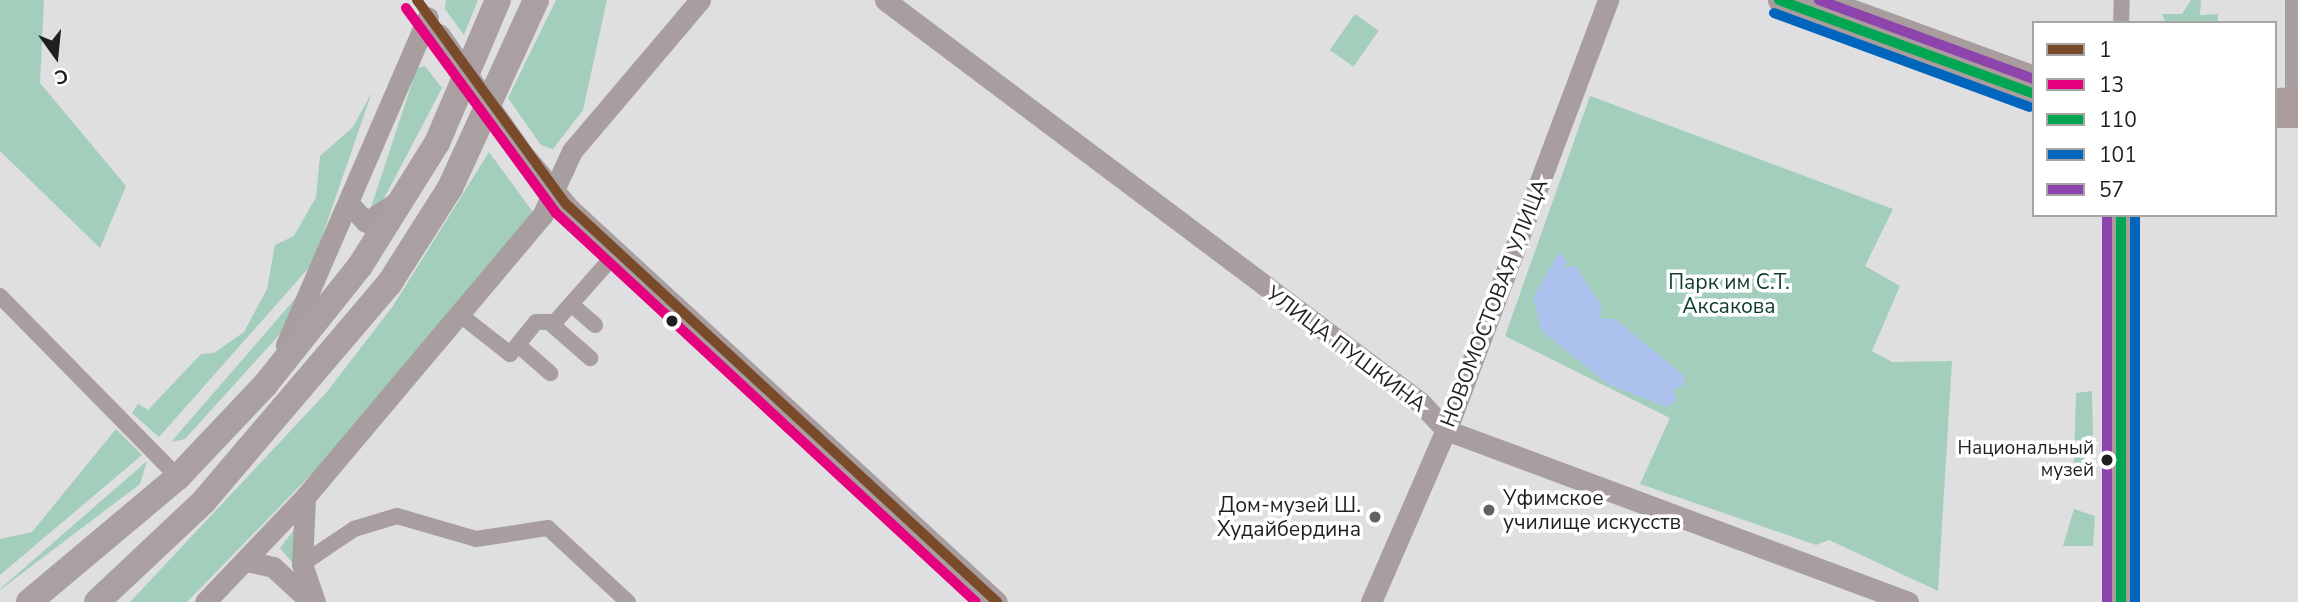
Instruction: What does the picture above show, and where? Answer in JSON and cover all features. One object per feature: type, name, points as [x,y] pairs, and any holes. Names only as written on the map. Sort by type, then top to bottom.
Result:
[{"type":"main road","points":[[29,602],[178,477],[265,385],[360,266],[420,176],[498,0]]},
{"type":"main road","points":[[97,602],[204,501],[389,284],[450,188],[536,0]]},
{"type":"main road","points":[[1779,0],[2032,93]]},
{"type":"main road","points":[[1823,0],[2032,76]]},
{"type":"main road","points":[[2121,217],[2121,602]]},
{"type":"street","points":[[205,602],[247,561],[305,497],[542,216],[572,151],[700,0]]},
{"type":"street","name":"УЛИЦА ПУШКИНА","points":[[885,0],[1420,402],[1446,430],[1908,602]]},
{"type":"street","name":"НОВОМОСТОВАЯ УЛИЦА","points":[[1371,602],[1446,430],[1608,0]]},
{"type":"street","points":[[2121,21],[2122,0]]},
{"type":"street","points":[[2289,107],[2293,0]]},
{"type":"street","points":[[428,17],[523,155],[554,191],[997,602]]},
{"type":"street","points":[[265,385],[351,205],[428,17]]},
{"type":"street","points":[[351,205],[360,219],[374,220],[420,176]]},
{"type":"street","points":[[459,314],[510,354],[536,323],[549,322],[571,304],[617,251]]},
{"type":"street","points":[[0,296],[178,477]]},
{"type":"street","points":[[571,304],[595,326]]},
{"type":"street","points":[[549,322],[590,358]]},
{"type":"street","points":[[518,345],[550,373]]},
{"type":"street","points":[[305,497],[302,564],[313,602]]},
{"type":"street","points":[[302,564],[354,529],[397,516],[476,539],[548,528],[628,602]]},
{"type":"street","points":[[247,561],[273,567],[313,602]]},
{"type":"green space","points":[[0,0],[44,0],[40,83],[126,186],[100,248],[0,151]]},
{"type":"green space","points":[[446,0],[478,0],[464,35],[445,9]]},
{"type":"green space","points":[[556,0],[607,0],[583,110],[553,149],[541,145],[508,98]]},
{"type":"green space","points":[[2191,0],[2201,0],[2200,15],[2218,14],[2218,21],[2165,21],[2162,14],[2182,14]]},
{"type":"green space","points":[[1355,14],[1379,31],[1354,67],[1330,50]]},
{"type":"green space","points":[[425,66],[442,88],[379,208],[370,210],[417,68]]},
{"type":"green space","points":[[372,92],[313,263],[159,437],[132,413],[138,404],[148,410],[201,354],[214,353],[244,332],[267,289],[275,245],[294,236],[316,197],[320,156],[353,127]]},
{"type":"green space","name":"Парк им С.Т. Аксакова","points":[[1590,96],[1893,209],[1865,266],[1900,286],[1872,351],[1892,362],[1952,361],[1938,591],[1829,540],[1816,545],[1640,484],[1670,418],[1505,336]]},
{"type":"green space","points":[[489,152],[533,212],[330,455],[187,602],[130,602],[326,393],[393,306]]},
{"type":"green space","points":[[307,285],[288,325],[185,439],[171,442]]},
{"type":"green space","points":[[2092,391],[2093,434],[2077,479],[2053,474],[2054,467],[2074,467],[2076,393]]},
{"type":"green space","points":[[116,429],[142,455],[0,575],[0,539],[32,532]]},
{"type":"green space","points":[[147,461],[140,484],[0,590],[0,589]]},
{"type":"green space","points":[[2074,509],[2095,516],[2093,546],[2063,546]]},
{"type":"green space","points":[[297,526],[295,566],[280,548]]},
{"type":"water","points":[[1559,252],[1567,262],[1562,268],[1575,266],[1602,306],[1600,318],[1615,319],[1682,374],[1685,384],[1673,390],[1677,399],[1667,407],[1609,385],[1542,331],[1533,298]]},
{"type":"transit line","name":"1","points":[[417,0],[566,204],[997,602]]},
{"type":"transit line","name":"110","points":[[1779,0],[2032,93]]},
{"type":"transit line","name":"57","points":[[1819,0],[2032,78]]},
{"type":"transit line","name":"13","points":[[406,8],[556,213],[976,602]]},
{"type":"transit line","name":"101","points":[[1774,13],[2029,107]]},
{"type":"transit line","name":"57","points":[[2107,217],[2107,602]]},
{"type":"transit line","name":"110","points":[[2121,217],[2121,602]]},
{"type":"transit line","name":"101","points":[[2135,217],[2135,602]]},
{"type":"place","name":"Национальный музей","points":[[2107,460]]},
{"type":"place","name":"Уфимское училище искусств","points":[[1489,510]]},
{"type":"place","name":"Дом-музей Ш. Худайбердина","points":[[1375,517]]}]
